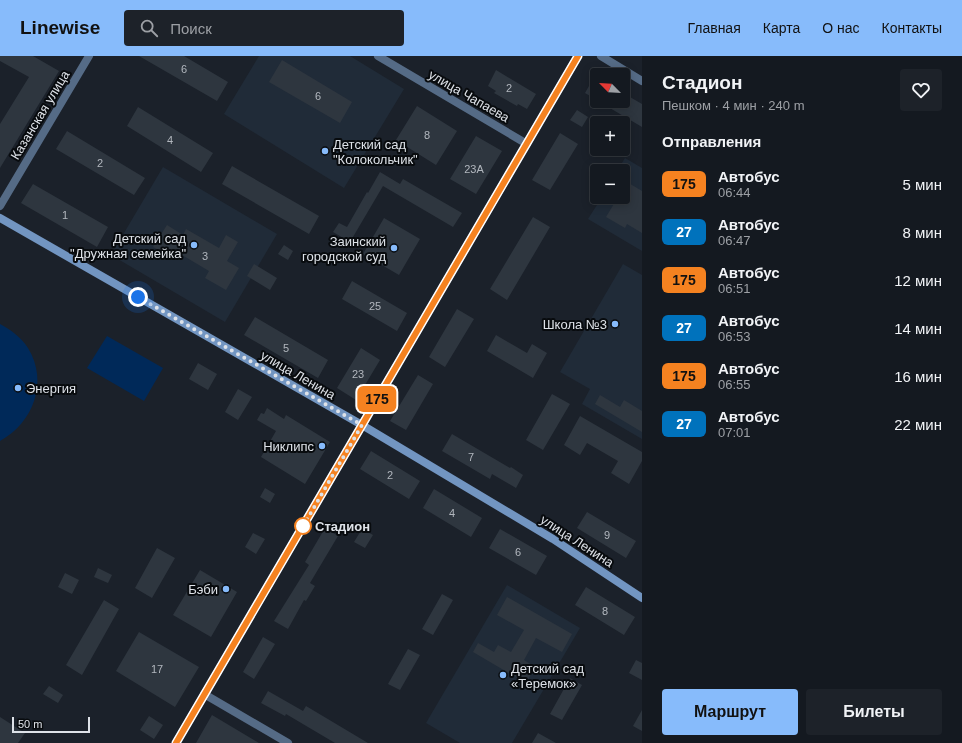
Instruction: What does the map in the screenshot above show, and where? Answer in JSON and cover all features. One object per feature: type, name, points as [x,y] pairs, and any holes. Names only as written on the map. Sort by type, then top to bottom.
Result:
[{"type":"main road","points":[[176,743],[578,56]]},
{"type":"main road","name":"улица Ленина","points":[[0,218],[362,425],[553,539],[642,598]]},
{"type":"street","name":"Казанская улица","points":[[0,206],[89,56]]},
{"type":"street","name":"улица Чапаева","points":[[378,56],[527,144]]},
{"type":"street","points":[[601,56],[642,81]]},
{"type":"street","points":[[204,694],[288,743]]},
{"type":"shaded area","name":"Детский сад \"Колокольчик\"","points":[[259,56],[350,56],[404,89],[344,188],[224,114]]},
{"type":"shaded area","points":[[625,158],[642,168],[642,251],[588,219],[598,204],[630,204],[630,164],[621,164]]},
{"type":"shaded area","name":"Детский сад \"Дружная семейка\"","points":[[163,167],[277,234],[225,322],[111,255]]},
{"type":"shaded area","name":"Школа №3","points":[[623,264],[642,275],[642,439],[582,404],[590,389],[560,372]]},
{"type":"shaded area","name":"Энергия","points":[[0,324],[16,334],[28,348],[34,361],[37,374],[37,388],[29,413],[12,433],[0,441]]},
{"type":"shaded area","points":[[107,336],[163,368],[144,401],[87,368]]},
{"type":"shaded area","name":"Детский сад «Теремок»","points":[[507,585],[580,628],[512,743],[460,743],[426,723]]},
{"type":"building","points":[[0,56],[33,56],[59,71],[0,168],[0,124],[29,77],[0,61]]},
{"type":"building","points":[[139,56],[184,56],[228,82],[217,101]]},
{"type":"building","points":[[282,60],[352,102],[340,123],[269,82]]},
{"type":"building","points":[[496,70],[536,94],[527,109],[518,104],[517,106],[494,93],[496,91],[488,86]]},
{"type":"building","points":[[590,84],[590,96],[585,93]]},
{"type":"building","points":[[630,97],[642,104],[642,127],[630,120],[630,116],[623,116],[610,108],[630,108]]},
{"type":"building","points":[[417,106],[457,131],[436,165],[396,140]]},
{"type":"building","points":[[138,107],[213,153],[201,172],[127,126]]},
{"type":"building","points":[[577,110],[588,117],[582,127],[570,120]]},
{"type":"building","points":[[67,131],[145,178],[134,195],[56,149]]},
{"type":"building","points":[[560,133],[578,144],[550,190],[532,180]]},
{"type":"building","points":[[476,136],[502,151],[476,194],[450,179]]},
{"type":"building","points":[[232,166],[319,216],[309,234],[222,184]]},
{"type":"building","points":[[380,172],[400,184],[403,179],[462,213],[453,227],[383,186],[350,242],[333,232],[339,223],[347,227]]},
{"type":"building","points":[[33,184],[108,227],[97,247],[21,203]]},
{"type":"building","points":[[630,184],[642,191],[642,233],[627,224],[625,228],[606,217],[614,204],[630,204]]},
{"type":"building","points":[[533,217],[550,227],[507,300],[490,289]]},
{"type":"building","points":[[384,218],[420,239],[399,275],[363,254]]},
{"type":"building","points":[[167,225],[183,235],[186,229],[219,248],[226,235],[238,242],[227,261],[239,268],[226,290],[205,278],[209,271],[177,252],[173,258],[153,247]]},
{"type":"building","points":[[284,245],[293,251],[288,260],[278,254]]},
{"type":"building","points":[[254,264],[277,278],[270,290],[247,276]]},
{"type":"building","points":[[352,281],[407,313],[397,331],[342,299]]},
{"type":"building","points":[[457,309],[474,319],[445,367],[429,357]]},
{"type":"building","points":[[255,317],[328,360],[318,378],[244,335]]},
{"type":"building","points":[[496,335],[527,353],[532,344],[547,353],[533,378],[487,351]]},
{"type":"building","points":[[361,348],[380,360],[356,400],[337,388]]},
{"type":"building","points":[[198,363],[217,374],[208,390],[189,379]]},
{"type":"building","points":[[418,375],[433,384],[406,430],[390,421]]},
{"type":"building","points":[[238,389],[252,397],[238,420],[225,412]]},
{"type":"building","points":[[552,394],[570,404],[543,450],[526,440]]},
{"type":"building","points":[[600,395],[620,407],[624,400],[642,411],[642,432],[595,404]]},
{"type":"building","points":[[267,408],[284,419],[286,415],[330,442],[305,484],[261,457],[276,431],[257,420],[261,413],[264,414]]},
{"type":"building","points":[[580,416],[642,452],[642,461],[629,484],[611,473],[618,461],[587,443],[580,455],[564,445]]},
{"type":"building","points":[[452,434],[523,475],[516,488],[492,474],[490,479],[442,451]]},
{"type":"building","points":[[371,451],[420,481],[409,499],[360,469]]},
{"type":"building","points":[[265,488],[275,494],[270,503],[260,497]]},
{"type":"building","points":[[434,489],[482,518],[471,537],[423,508]]},
{"type":"building","points":[[587,512],[636,541],[626,558],[577,528]]},
{"type":"building","points":[[325,528],[338,536],[310,583],[315,586],[306,601],[304,600],[288,629],[274,621],[309,565],[305,562]]},
{"type":"building","points":[[362,529],[373,535],[365,548],[354,542]]},
{"type":"building","points":[[500,529],[547,556],[536,575],[489,548]]},
{"type":"building","points":[[253,533],[265,539],[256,554],[245,547]]},
{"type":"building","points":[[157,548],[175,558],[152,598],[135,588]]},
{"type":"building","points":[[98,568],[112,575],[108,583],[94,577]]},
{"type":"building","points":[[200,570],[237,592],[211,637],[173,615]]},
{"type":"building","points":[[65,573],[79,580],[72,594],[58,587]]},
{"type":"building","points":[[586,587],[635,617],[624,635],[575,605]]},
{"type":"building","points":[[442,594],[453,600],[433,635],[422,629]]},
{"type":"building","points":[[507,597],[572,634],[562,652],[536,638],[524,660],[535,667],[526,683],[473,652],[478,643],[494,652],[498,645],[511,652],[524,630],[497,615]]},
{"type":"building","points":[[104,600],[119,609],[82,675],[66,665]]},
{"type":"building","points":[[139,632],[199,667],[175,707],[116,671]]},
{"type":"building","points":[[263,637],[275,644],[254,679],[243,672]]},
{"type":"building","points":[[408,649],[420,655],[400,690],[388,684]]},
{"type":"building","points":[[636,660],[642,663],[642,680],[629,673]]},
{"type":"building","points":[[570,678],[582,685],[562,720],[550,714]]},
{"type":"building","points":[[49,686],[63,695],[58,703],[43,694]]},
{"type":"building","points":[[268,691],[303,711],[306,706],[368,743],[335,743],[286,714],[285,716],[261,703]]},
{"type":"building","points":[[642,710],[642,731],[633,726]]},
{"type":"building","points":[[212,715],[259,743],[196,743]]},
{"type":"building","points":[[149,716],[163,725],[154,739],[140,730]]},
{"type":"building","points":[[0,717],[25,733],[18,743],[0,743]]},
{"type":"building","points":[[538,733],[556,743],[532,743]]},
{"type":"bus line","name":"175","points":[[176,743],[578,56]]},
{"type":"place","name":"Детский сад \"Колокольчик\"","points":[[325,151]]},
{"type":"place","name":"Детский сад \"Дружная семейка\"","points":[[194,245]]},
{"type":"place","name":"Заинский городской суд","points":[[394,248]]},
{"type":"place","name":"Школа №3","points":[[615,324]]},
{"type":"place","name":"Энергия","points":[[18,388]]},
{"type":"place","name":"Никлипс","points":[[322,446]]},
{"type":"place","name":"Стадион","points":[[303,526]]},
{"type":"place","name":"Бэби","points":[[226,589]]},
{"type":"place","name":"Детский сад «Теремок»","points":[[503,675]]},
{"type":"route","points":[[138,297],[362,425],[302,528],[303,526]]}]
